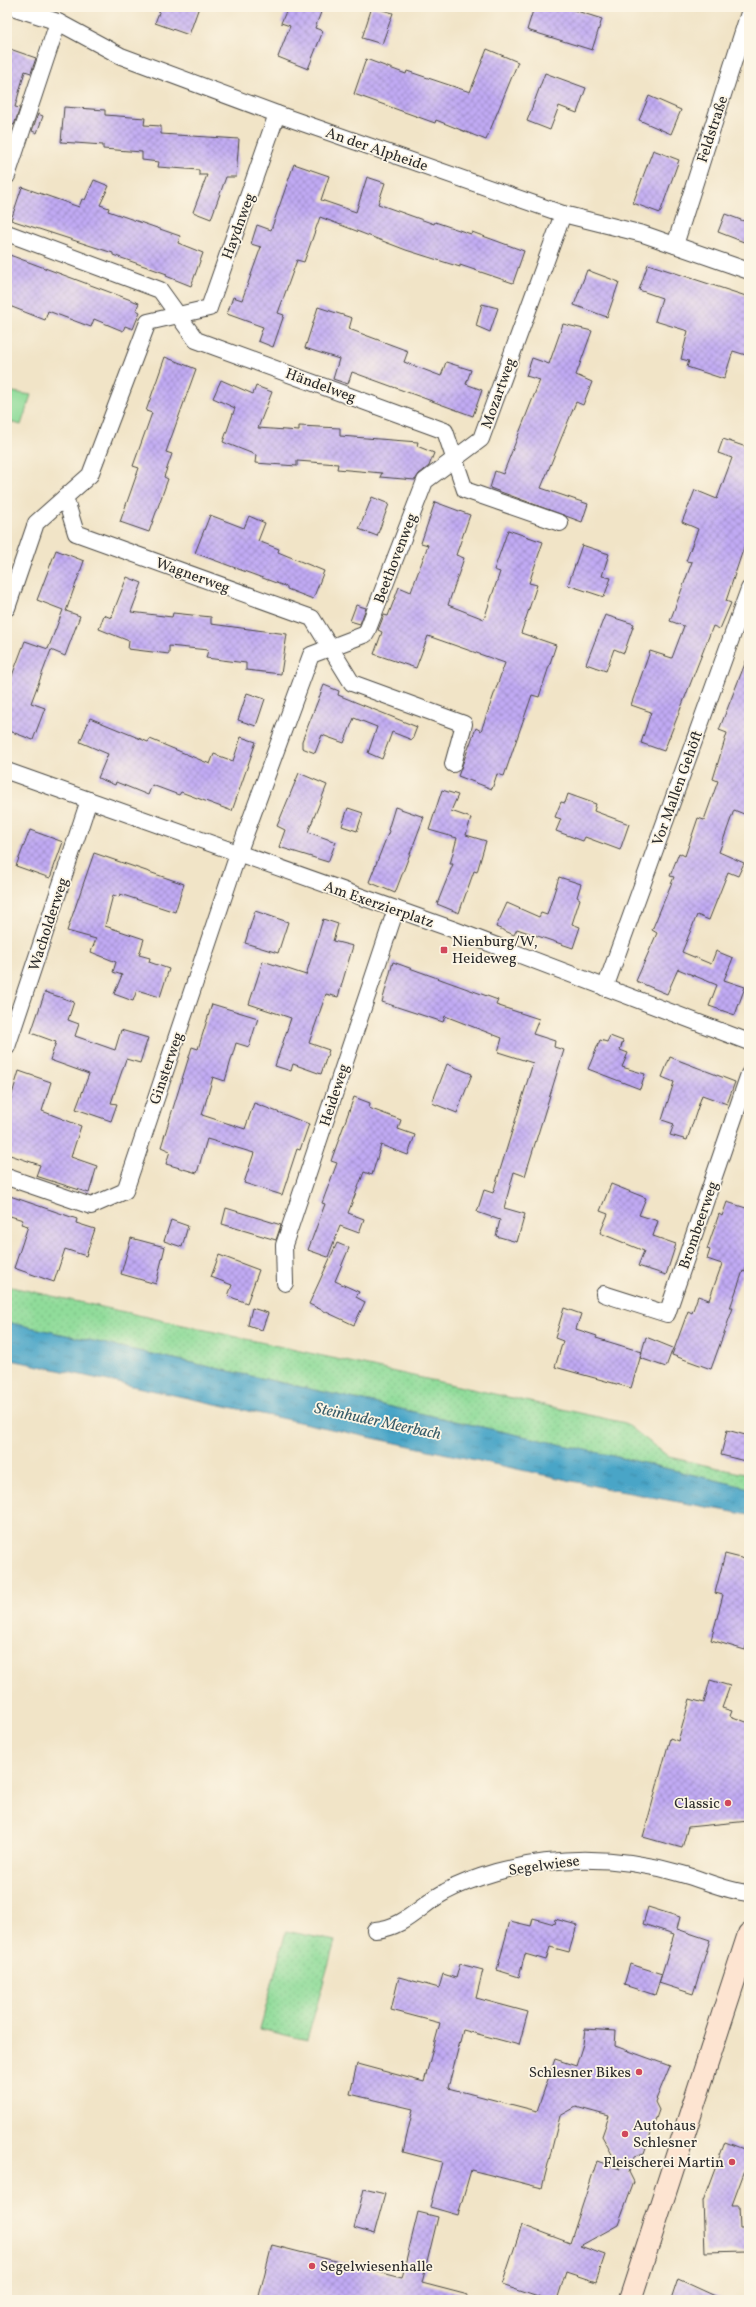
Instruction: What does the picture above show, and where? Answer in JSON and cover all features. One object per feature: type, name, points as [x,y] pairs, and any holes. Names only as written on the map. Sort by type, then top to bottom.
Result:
[{"type":"street","name":"An der Alpheide","points":[[12,7],[38,11],[121,56],[277,114],[563,214],[643,234],[749,271]]},
{"type":"street","name":"Feldstraße","points":[[675,245],[748,19]]},
{"type":"street","points":[[7,176],[58,22]]},
{"type":"street","name":"Haydnweg","points":[[179,315],[209,308],[277,114]]},
{"type":"street","name":"Mozartweg","points":[[454,459],[481,440],[563,214]]},
{"type":"street","name":"Händelweg","points":[[7,233],[160,290],[196,340],[445,431],[454,459]]},
{"type":"street","points":[[7,608],[36,523],[90,475],[148,322],[179,315]]},
{"type":"street","points":[[454,459],[464,490],[560,523]]},
{"type":"street","name":"Beethovenweg","points":[[238,854],[311,655],[366,634],[425,481],[454,459]]},
{"type":"street","name":"Wagnerweg","points":[[65,497],[76,533],[312,618],[330,648]]},
{"type":"street","name":"Vor Mallen Gehöft","points":[[605,988],[749,589]]},
{"type":"street","points":[[330,648],[352,683],[464,724],[453,764]]},
{"type":"street","name":"Am Exerzierplatz","points":[[7,771],[396,909],[749,1042]]},
{"type":"street","name":"Wacholderweg","points":[[7,1047],[89,800]]},
{"type":"street","name":"Ginsterweg","points":[[7,1178],[91,1206],[125,1191],[238,854]]},
{"type":"street","name":"Heideweg","points":[[285,1283],[284,1245],[396,909]]},
{"type":"street","name":"Brombeerweg","points":[[604,1294],[667,1314],[749,1074]]},
{"type":"street","name":"Segelwiese","points":[[375,1930],[389,1929],[399,1925],[429,1902],[469,1881],[497,1872],[558,1860],[585,1858],[642,1865],[681,1874],[738,1892],[749,1893]]},
{"type":"street","points":[[630,2300],[749,1934]]},
{"type":"green space","points":[[7,391],[31,395],[21,425],[7,421]]},
{"type":"green space","points":[[7,1286],[625,1423],[669,1457],[749,1475],[749,1488],[622,1458],[7,1322]]},
{"type":"green space","points":[[286,1931],[335,1941],[307,2040],[260,2029]]},
{"type":"water","name":"Steinhuder Meerbach","points":[[7,1322],[622,1458],[749,1488],[749,1515],[614,1490],[7,1359]]},
{"type":"building","points":[[161,7],[199,7],[189,35],[155,23]]},
{"type":"building","points":[[288,7],[323,7],[315,28],[323,31],[308,69],[278,57],[290,26],[281,23]]},
{"type":"building","points":[[372,7],[393,13],[382,44],[362,38]]},
{"type":"building","points":[[534,7],[564,7],[602,19],[592,50],[527,30]]},
{"type":"building","points":[[7,48],[36,58],[31,73],[25,71],[15,107],[20,108],[14,125],[7,123]]},
{"type":"building","points":[[487,49],[518,62],[486,140],[436,120],[435,123],[354,94],[366,59],[406,74],[407,71],[470,92]]},
{"type":"building","points":[[545,73],[586,88],[577,113],[559,106],[550,130],[527,121]]},
{"type":"building","points":[[649,96],[681,110],[671,134],[639,120]]},
{"type":"building","points":[[64,107],[105,110],[105,115],[145,118],[144,125],[161,126],[161,134],[239,139],[236,177],[226,177],[211,219],[193,212],[207,175],[199,175],[199,170],[158,167],[159,162],[142,160],[142,152],[103,149],[103,145],[61,142]]},
{"type":"building","points":[[38,114],[43,116],[37,133],[32,131]]},
{"type":"building","points":[[653,150],[679,160],[660,213],[633,203]]},
{"type":"building","points":[[294,164],[329,176],[321,200],[356,212],[367,177],[385,183],[378,204],[434,224],[435,222],[471,234],[472,232],[524,251],[513,283],[460,265],[460,267],[406,250],[320,217],[304,262],[297,260],[278,313],[284,315],[273,347],[258,341],[263,327],[227,314],[233,297],[242,300],[261,247],[251,244],[257,225],[271,230]]},
{"type":"building","points":[[94,180],[109,186],[100,205],[109,208],[108,211],[180,236],[178,243],[203,253],[191,286],[166,276],[167,274],[113,255],[113,253],[11,220],[22,187],[79,207],[82,199],[85,200]]},
{"type":"building","points":[[725,214],[749,223],[749,244],[718,232]]},
{"type":"building","points":[[7,254],[139,303],[136,310],[140,312],[133,329],[125,326],[123,331],[94,319],[91,327],[48,311],[45,320],[7,305]]},
{"type":"building","points":[[648,264],[749,297],[749,356],[733,351],[724,379],[687,367],[689,361],[681,359],[688,331],[655,321],[662,298],[639,290]]},
{"type":"building","points":[[587,270],[619,282],[607,317],[574,305]]},
{"type":"building","points":[[482,304],[498,308],[490,332],[476,326]]},
{"type":"building","points":[[318,307],[352,318],[349,329],[408,351],[404,362],[441,376],[446,362],[471,370],[466,384],[482,390],[473,416],[352,372],[348,384],[333,379],[339,359],[305,348]]},
{"type":"building","points":[[563,324],[592,331],[576,375],[592,382],[583,405],[576,402],[541,488],[588,504],[582,522],[490,488],[495,471],[503,474],[540,380],[526,376],[532,358],[549,364]]},
{"type":"building","points":[[165,357],[196,369],[166,452],[172,454],[164,477],[168,479],[149,532],[120,522],[139,468],[133,466],[152,413],[146,411]]},
{"type":"building","points":[[221,380],[253,394],[256,386],[272,392],[258,428],[299,431],[299,426],[340,428],[340,436],[418,442],[417,446],[434,453],[429,466],[419,474],[415,480],[380,477],[382,473],[337,469],[338,464],[297,461],[297,466],[255,463],[256,455],[223,442],[235,408],[213,398]]},
{"type":"building","points":[[723,439],[749,448],[749,548],[744,547],[726,601],[731,603],[720,629],[713,626],[664,751],[641,743],[651,712],[631,705],[650,651],[672,658],[684,626],[670,621],[692,562],[686,561],[698,529],[682,522],[695,490],[717,499],[732,458],[718,453]]},
{"type":"building","points":[[372,497],[389,504],[377,536],[359,529]]},
{"type":"building","points":[[435,502],[470,515],[456,555],[464,558],[448,605],[484,619],[500,572],[494,570],[508,530],[543,542],[529,583],[537,585],[521,633],[556,645],[539,697],[532,695],[504,776],[497,774],[492,789],[458,776],[476,728],[481,731],[505,663],[428,636],[416,668],[374,654],[382,632],[378,630],[384,615],[388,616],[399,587],[411,592],[428,545],[421,543]]},
{"type":"building","points":[[210,515],[244,528],[249,516],[265,523],[258,541],[279,549],[278,552],[324,571],[313,599],[287,589],[287,587],[195,553]]},
{"type":"building","points":[[582,545],[609,554],[602,576],[611,578],[604,597],[568,585]]},
{"type":"building","points":[[56,550],[84,561],[66,611],[80,616],[65,656],[51,650],[31,703],[45,708],[33,740],[7,730],[7,689],[25,641],[48,649],[63,610],[37,600]]},
{"type":"building","points":[[127,577],[142,583],[131,612],[172,617],[173,613],[211,617],[211,624],[287,634],[281,674],[246,670],[246,663],[206,658],[208,650],[169,646],[169,654],[128,649],[129,641],[99,629],[104,615],[111,618]]},
{"type":"building","points":[[356,605],[366,608],[360,624],[350,621]]},
{"type":"building","points":[[605,615],[634,624],[624,653],[614,649],[606,671],[586,664]]},
{"type":"building","points":[[748,656],[749,816],[734,810],[719,852],[744,863],[738,876],[728,872],[709,920],[697,915],[682,952],[711,964],[716,951],[733,958],[724,980],[745,987],[735,1015],[709,1006],[717,985],[678,969],[667,994],[636,981],[657,933],[652,930],[674,877],[670,876],[679,853],[685,856],[698,818],[704,820],[718,781],[713,779],[727,733],[719,730]]},
{"type":"building","points":[[324,685],[339,691],[338,695],[417,727],[412,740],[392,732],[382,759],[368,753],[377,727],[354,718],[344,743],[322,735],[315,753],[302,748],[302,741]]},
{"type":"building","points":[[247,693],[265,699],[256,726],[238,720]]},
{"type":"building","points":[[90,718],[148,742],[150,739],[210,764],[214,754],[233,761],[241,737],[256,742],[232,811],[181,792],[179,795],[152,785],[148,795],[116,782],[115,785],[98,778],[108,754],[80,742]]},
{"type":"building","points":[[299,773],[327,785],[308,832],[336,842],[328,862],[279,847],[285,830],[277,826]]},
{"type":"building","points":[[442,790],[458,795],[451,811],[471,818],[466,835],[486,841],[477,872],[474,871],[459,913],[437,904],[453,864],[450,864],[457,838],[429,830]]},
{"type":"building","points":[[568,794],[596,804],[594,811],[629,824],[620,850],[585,837],[583,841],[556,831],[561,819],[555,817],[561,802],[565,803]]},
{"type":"building","points":[[395,807],[424,817],[395,893],[369,882],[389,831],[388,830]]},
{"type":"building","points":[[348,808],[363,813],[357,831],[342,826]]},
{"type":"building","points":[[30,830],[63,842],[50,878],[16,866]]},
{"type":"building","points":[[94,853],[184,884],[175,912],[120,894],[119,897],[113,895],[105,926],[144,939],[139,955],[150,958],[149,962],[169,969],[160,997],[137,990],[133,1001],[114,994],[122,975],[113,972],[116,962],[91,952],[96,939],[67,931]]},
{"type":"building","points":[[559,877],[581,884],[577,897],[580,899],[572,924],[580,927],[573,948],[517,929],[514,935],[496,927],[507,903],[539,917],[541,913],[547,915]]},
{"type":"building","points":[[255,911],[288,922],[278,953],[245,943]]},
{"type":"building","points":[[323,919],[338,924],[333,941],[353,946],[338,997],[326,994],[309,1043],[329,1050],[321,1074],[293,1064],[291,1071],[275,1066],[291,1018],[249,1004],[263,961],[306,975]]},
{"type":"building","points":[[393,962],[498,1000],[496,1005],[539,1019],[533,1034],[555,1041],[554,1047],[564,1050],[525,1176],[514,1172],[504,1208],[525,1214],[517,1242],[496,1236],[500,1220],[477,1212],[484,1190],[493,1193],[533,1063],[498,1052],[502,1038],[445,1016],[443,1022],[382,1002]]},
{"type":"building","points":[[45,992],[74,1002],[68,1020],[79,1024],[75,1036],[115,1050],[121,1030],[148,1038],[140,1063],[126,1059],[111,1103],[117,1104],[111,1121],[76,1109],[89,1074],[50,1060],[56,1042],[31,1033]]},
{"type":"building","points":[[212,1004],[258,1018],[249,1047],[236,1043],[225,1081],[213,1077],[202,1115],[245,1129],[254,1103],[309,1124],[300,1150],[297,1149],[282,1195],[244,1183],[254,1153],[207,1139],[197,1173],[166,1164],[170,1151],[161,1147],[192,1047],[198,1049]]},
{"type":"building","points":[[610,1036],[623,1041],[620,1050],[628,1053],[622,1067],[645,1074],[640,1089],[588,1069],[600,1040],[607,1042]]},
{"type":"building","points":[[670,1057],[735,1082],[727,1104],[702,1095],[687,1140],[670,1135],[674,1124],[662,1120],[674,1082],[662,1077]]},
{"type":"building","points":[[447,1064],[472,1074],[457,1113],[432,1103]]},
{"type":"building","points":[[19,1071],[51,1082],[42,1111],[81,1126],[71,1157],[97,1166],[89,1193],[36,1176],[40,1165],[7,1154],[7,1111]]},
{"type":"building","points":[[354,1097],[370,1103],[369,1108],[401,1120],[398,1129],[415,1135],[408,1155],[381,1145],[372,1175],[364,1172],[348,1213],[364,1219],[359,1233],[340,1226],[328,1257],[308,1250],[325,1204],[322,1203],[337,1163],[331,1161]]},
{"type":"building","points":[[611,1184],[646,1198],[639,1215],[658,1221],[653,1236],[676,1244],[666,1275],[638,1266],[644,1251],[600,1233],[608,1214],[600,1211]]},
{"type":"building","points":[[10,1196],[77,1219],[76,1223],[95,1229],[86,1256],[65,1249],[54,1282],[14,1268],[28,1226],[21,1224],[23,1220],[7,1215]]},
{"type":"building","points":[[727,1202],[749,1209],[749,1259],[745,1272],[743,1271],[730,1308],[733,1308],[711,1369],[672,1355],[688,1311],[692,1313],[698,1296],[709,1300],[722,1264],[707,1259],[710,1250],[707,1249],[719,1214],[722,1216]]},
{"type":"building","points":[[226,1208],[281,1225],[276,1240],[222,1224]]},
{"type":"building","points":[[171,1220],[188,1226],[182,1247],[164,1241]]},
{"type":"building","points":[[131,1238],[165,1247],[156,1284],[121,1274]]},
{"type":"building","points":[[337,1243],[349,1248],[335,1281],[359,1292],[356,1297],[365,1302],[354,1325],[309,1304]]},
{"type":"building","points":[[219,1255],[259,1270],[247,1303],[228,1296],[232,1285],[211,1277]]},
{"type":"building","points":[[252,1308],[268,1313],[262,1330],[248,1325]]},
{"type":"building","points":[[564,1308],[581,1314],[576,1329],[597,1336],[596,1338],[642,1352],[631,1388],[555,1367],[563,1341],[555,1338]]},
{"type":"building","points":[[646,1337],[673,1348],[666,1367],[640,1358]]},
{"type":"building","points":[[727,1430],[749,1436],[749,1462],[721,1455]]},
{"type":"building","points":[[725,1554],[749,1560],[749,1638],[745,1650],[711,1640],[723,1595],[715,1593]]},
{"type":"building","points":[[710,1680],[730,1686],[722,1708],[732,1711],[730,1716],[749,1723],[749,1821],[688,1827],[682,1848],[643,1837],[670,1738],[678,1741],[690,1699],[704,1703]]},
{"type":"building","points":[[648,1907],[680,1917],[677,1929],[710,1940],[693,1994],[659,1983],[674,1934],[643,1924]]},
{"type":"building","points":[[533,1918],[554,1924],[555,1919],[577,1925],[569,1952],[550,1947],[546,1960],[525,1954],[519,1977],[497,1970],[510,1921],[531,1926]]},
{"type":"building","points":[[460,1964],[483,1970],[476,1998],[528,2012],[519,2045],[463,2030],[448,2088],[537,2111],[555,2059],[576,2066],[583,2044],[585,2029],[616,2031],[615,2046],[670,2066],[655,2102],[659,2110],[644,2153],[634,2156],[629,2172],[634,2182],[618,2225],[580,2246],[605,2255],[596,2282],[566,2272],[557,2300],[547,2300],[502,2285],[522,2225],[570,2243],[597,2161],[620,2169],[602,2136],[609,2116],[576,2107],[560,2116],[542,2188],[471,2170],[458,2215],[430,2207],[442,2162],[403,2152],[413,2109],[350,2094],[357,2064],[424,2082],[440,2023],[391,2010],[399,1977],[439,1988],[443,1974],[456,1978]]},
{"type":"building","points":[[630,1964],[662,1974],[655,1995],[624,1985]]},
{"type":"building","points":[[725,2142],[749,2151],[749,2171],[745,2170],[732,2205],[739,2205],[740,2228],[745,2228],[746,2251],[705,2252],[703,2201]]},
{"type":"building","points":[[364,2189],[385,2194],[374,2234],[354,2228]]},
{"type":"building","name":"Segelwiesenhalle","points":[[418,2212],[438,2217],[422,2283],[468,2295],[467,2300],[258,2300],[272,2245],[402,2278]]},
{"type":"building","points":[[678,2279],[724,2300],[671,2300]]},
{"type":"place","name":"Nienburg/W, Heideweg","points":[[444,950]]},
{"type":"place","name":"Classic","points":[[728,1803]]},
{"type":"place","name":"Schlesner Bikes","points":[[639,2072]]},
{"type":"place","name":"Autohaus Schlesner","points":[[625,2134]]},
{"type":"place","name":"Fleischerei Martin","points":[[732,2162]]},
{"type":"place","name":"Segelwiesenhalle","points":[[312,2266]]}]
